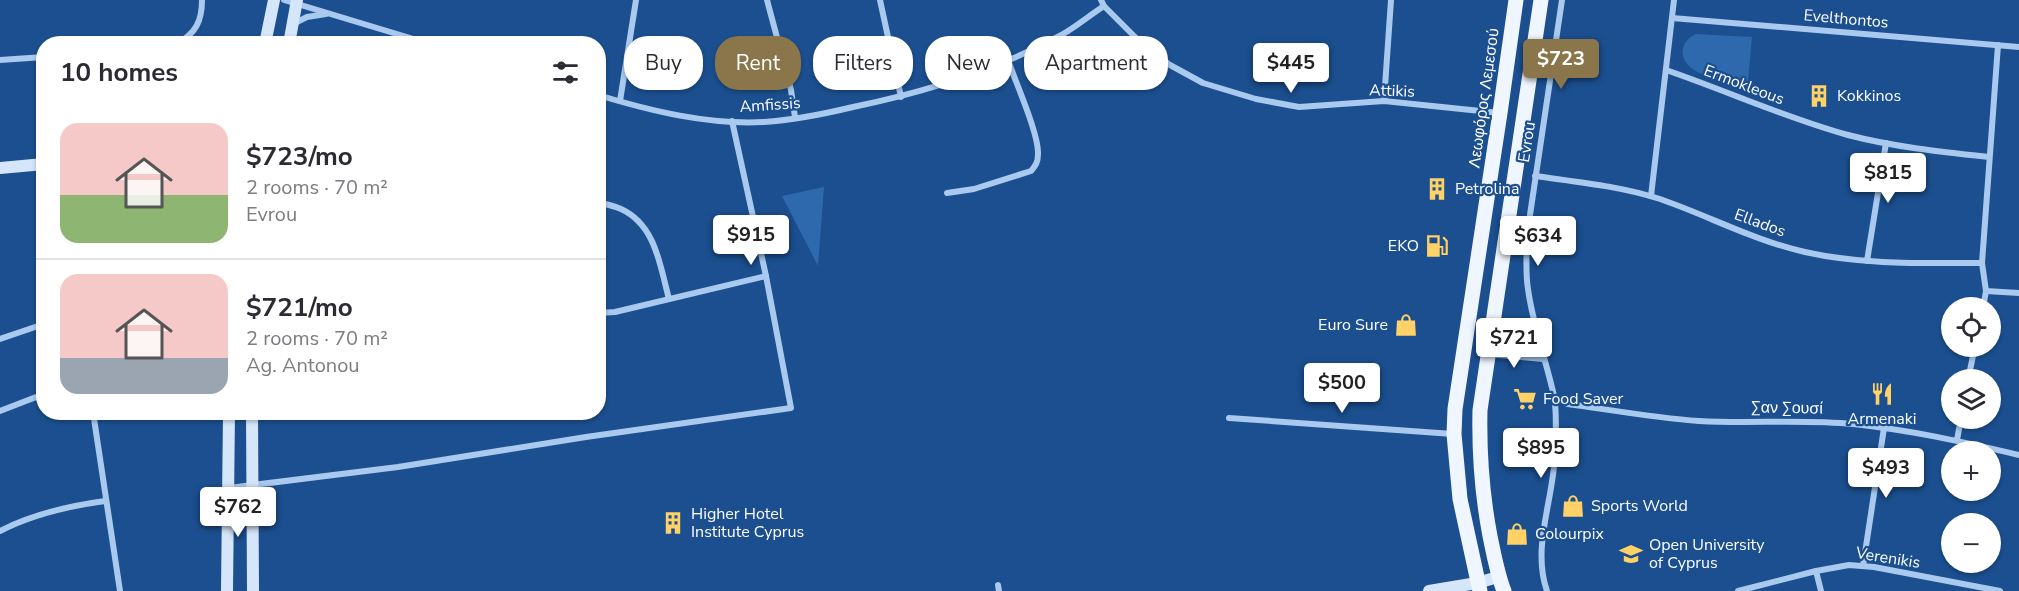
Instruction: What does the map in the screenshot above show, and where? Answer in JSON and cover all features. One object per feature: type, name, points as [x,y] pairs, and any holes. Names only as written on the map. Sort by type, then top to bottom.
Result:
[{"type":"main road","points":[[267,36],[274,0]]},
{"type":"main road","name":"Λεωφόρος Λεμεσού","points":[[1478,587],[1460,499],[1454,434],[1455,409],[1516,0]]},
{"type":"main road","points":[[1429,591],[1501,584],[1482,494],[1479,452],[1480,410],[1541,0]]},
{"type":"main road","points":[[291,36],[293,24],[292,1]]},
{"type":"main road","points":[[0,168],[36,165]]},
{"type":"main road","points":[[227,591],[229,420]]},
{"type":"main road","points":[[252,420],[253,591]]},
{"type":"street","points":[[190,36],[199,25],[202,0]]},
{"type":"street","points":[[620,101],[636,0]]},
{"type":"street","points":[[767,0],[791,90],[795,117]]},
{"type":"street","points":[[880,0],[901,97]]},
{"type":"street","points":[[1384,101],[1390,0]]},
{"type":"street","name":"Evrou","points":[[1547,591],[1543,577],[1542,548],[1554,472],[1554,397],[1543,359],[1526,268],[1527,235],[1562,0]]},
{"type":"street","points":[[1651,196],[1674,0]]},
{"type":"street","points":[[292,1],[404,36]]},
{"type":"street","name":"Amfissis","points":[[1012,58],[1064,33],[1102,3]]},
{"type":"street","name":"Attikis","points":[[1102,3],[1136,37],[1170,65],[1203,83],[1256,99],[1299,107],[1384,101],[1500,113]]},
{"type":"street","points":[[293,24],[307,17],[333,14]]},
{"type":"street","name":"Evelthontos","points":[[1672,18],[2019,47]]},
{"type":"street","points":[[1985,297],[1982,263],[1998,45]]},
{"type":"street","points":[[0,60],[36,58]]},
{"type":"street","name":"Ermokleous","points":[[1666,70],[1802,121],[1849,135],[1941,152],[1989,157]]},
{"type":"street","points":[[947,193],[974,189],[1031,171],[1037,163],[1039,151],[1035,135],[1012,71]]},
{"type":"street","name":"Amfissis","points":[[606,97],[658,112],[696,119],[763,122],[825,114],[925,90]]},
{"type":"street","points":[[229,488],[398,467],[791,408],[766,276],[732,121]]},
{"type":"street","points":[[1867,261],[1886,143]]},
{"type":"street","name":"Ellados","points":[[1535,176],[1612,187],[1651,196],[1754,237],[1835,258],[1915,264],[1982,263]]},
{"type":"street","points":[[606,204],[622,209],[646,229],[654,244],[669,299]]},
{"type":"street","points":[[606,313],[766,276]]},
{"type":"street","points":[[1986,291],[2019,293]]},
{"type":"street","points":[[0,339],[36,327]]},
{"type":"street","points":[[1487,354],[1543,359]]},
{"type":"street","points":[[0,411],[36,397]]},
{"type":"street","name":"Σαν Σουσί","points":[[1554,397],[1568,404],[1700,421],[1793,421],[1884,428],[1957,440],[2019,456]]},
{"type":"street","points":[[1228,418],[1454,434]]},
{"type":"street","points":[[94,420],[120,591]]},
{"type":"street","points":[[1863,566],[1884,428]]},
{"type":"street","points":[[1957,440],[1959,429]]},
{"type":"street","points":[[0,531],[52,511],[105,501]]},
{"type":"street","name":"Verenikis","points":[[1738,591],[1840,566],[1863,566],[2000,591]]},
{"type":"street","points":[[1816,571],[1821,591]]},
{"type":"shaded area","points":[[1696,34],[1752,37],[1747,92],[1689,66],[1683,56],[1684,46],[1690,37]]},
{"type":"shaded area","points":[[824,187],[818,266],[782,196]]},
{"type":"place","name":"Kokkinos","points":[[1819,96]]},
{"type":"place","name":"Petrolina","points":[[1437,189]]},
{"type":"place","name":"EKO","points":[[1437,246]]},
{"type":"place","name":"Euro Sure","points":[[1406,325]]},
{"type":"place","name":"Armenaki","points":[[1882,394]]},
{"type":"place","name":"Food Saver","points":[[1525,399]]},
{"type":"place","name":"Sports World","points":[[1573,506]]},
{"type":"place","name":"Higher Hotel Institute Cyprus","points":[[673,523]]},
{"type":"place","name":"Colourpix","points":[[1517,534]]},
{"type":"place","name":"Open University of Cyprus","points":[[1631,554]]}]
